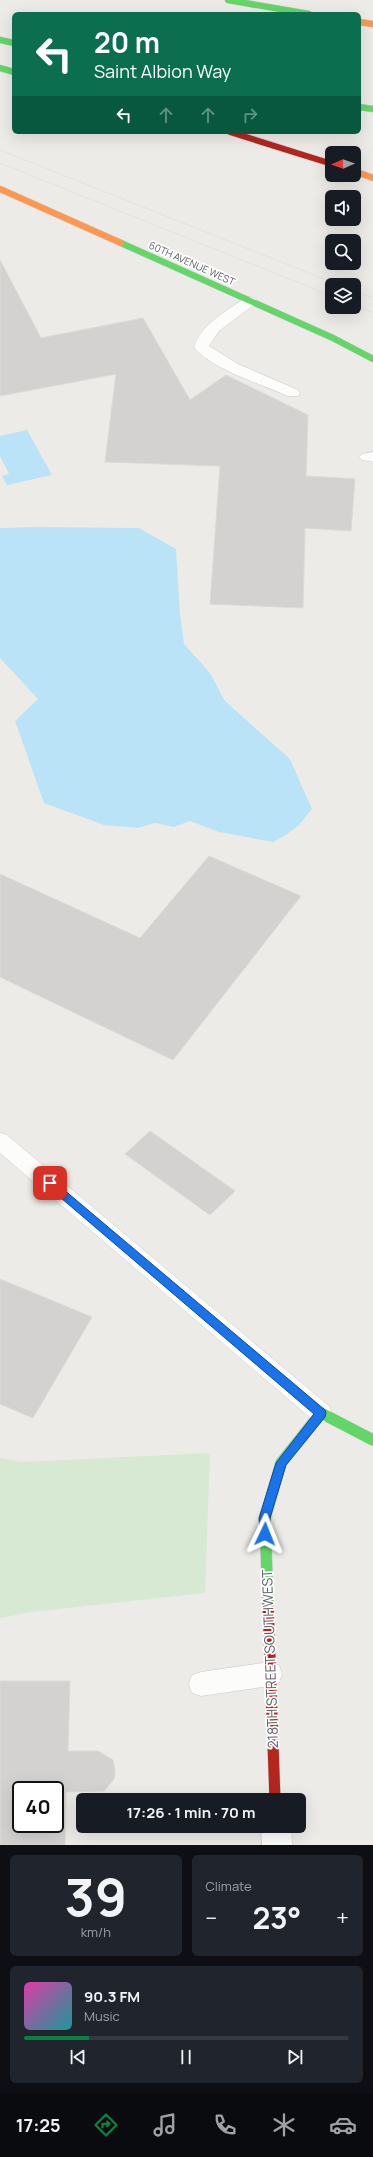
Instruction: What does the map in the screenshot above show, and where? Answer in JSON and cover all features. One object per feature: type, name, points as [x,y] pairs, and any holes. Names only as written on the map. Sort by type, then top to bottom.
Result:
[{"type":"main road","points":[[228,0],[297,12]]},
{"type":"main road","points":[[361,22],[373,24]]},
{"type":"main road","points":[[0,40],[12,43]]},
{"type":"main road","points":[[0,68],[12,71]]},
{"type":"main road","points":[[361,107],[373,109]]},
{"type":"main road","points":[[236,134],[325,162]]},
{"type":"main road","points":[[361,174],[373,178]]},
{"type":"main road","name":"60TH AVENUE WEST","points":[[0,190],[333,338],[373,359]]},
{"type":"main road","points":[[321,1413],[373,1440]]},
{"type":"main road","name":"218TH STREET SOUTHWEST","points":[[275,1793],[265,1518],[281,1463],[321,1413]]},
{"type":"street","points":[[276,1833],[277,1845]]},
{"type":"lane","points":[[250,301],[223,320],[203,341],[201,347],[209,354],[229,364],[293,393]]},
{"type":"lane","points":[[0,1141],[321,1413]]},
{"type":"lane","points":[[201,1684],[270,1674]]},
{"type":"green space","points":[[210,1453],[205,1593],[32,1612],[0,1618],[0,1458],[21,1462]]},
{"type":"water","points":[[27,430],[52,475],[7,485],[2,476],[9,474],[0,456],[0,436]]},
{"type":"water","points":[[0,528],[139,528],[176,549],[180,614],[184,644],[210,673],[225,701],[290,759],[312,809],[299,825],[286,835],[273,842],[219,832],[190,821],[174,827],[155,823],[138,828],[104,825],[44,803],[15,721],[38,699],[0,658]]},
{"type":"building","points":[[0,260],[41,338],[143,318],[190,400],[226,375],[308,415],[306,476],[355,479],[351,531],[305,528],[303,608],[210,604],[220,466],[105,462],[116,374],[0,396]]},
{"type":"building","points":[[209,856],[301,896],[173,1060],[0,977],[0,874],[140,938]]},
{"type":"building","points":[[150,1131],[235,1191],[210,1215],[125,1154]]},
{"type":"building","points":[[0,1279],[92,1317],[33,1418],[0,1404]]},
{"type":"building","points":[[0,1681],[70,1681],[68,1751],[98,1751],[113,1760],[115,1771],[114,1779],[104,1791],[66,1792],[65,1845],[0,1845]]},
{"type":"tram line","points":[[0,150],[325,279]]},
{"type":"tram line","points":[[0,163],[325,293]]},
{"type":"tram line","points":[[361,294],[373,298]]},
{"type":"tram line","points":[[361,308],[373,313]]},
{"type":"traffic: fast","points":[[228,0],[297,12]]},
{"type":"traffic: fast","points":[[0,40],[12,43]]},
{"type":"traffic: fast","points":[[0,68],[12,71]]},
{"type":"traffic: fast","points":[[361,107],[373,109]]},
{"type":"traffic: fast","points":[[121,243],[333,338],[373,359]]},
{"type":"traffic: fast","points":[[268,1604],[265,1518],[281,1463],[321,1413],[373,1440]]},
{"type":"traffic: slow","points":[[361,22],[373,24]]},
{"type":"traffic: slow","points":[[361,174],[373,178]]},
{"type":"traffic: slow","points":[[0,189],[121,243]]},
{"type":"traffic: jam","points":[[236,134],[325,162]]},
{"type":"traffic: jam","points":[[268,1604],[275,1793]]},
{"type":"route","points":[[50,1183],[321,1413],[281,1463],[265,1518],[265,1534]]}]
